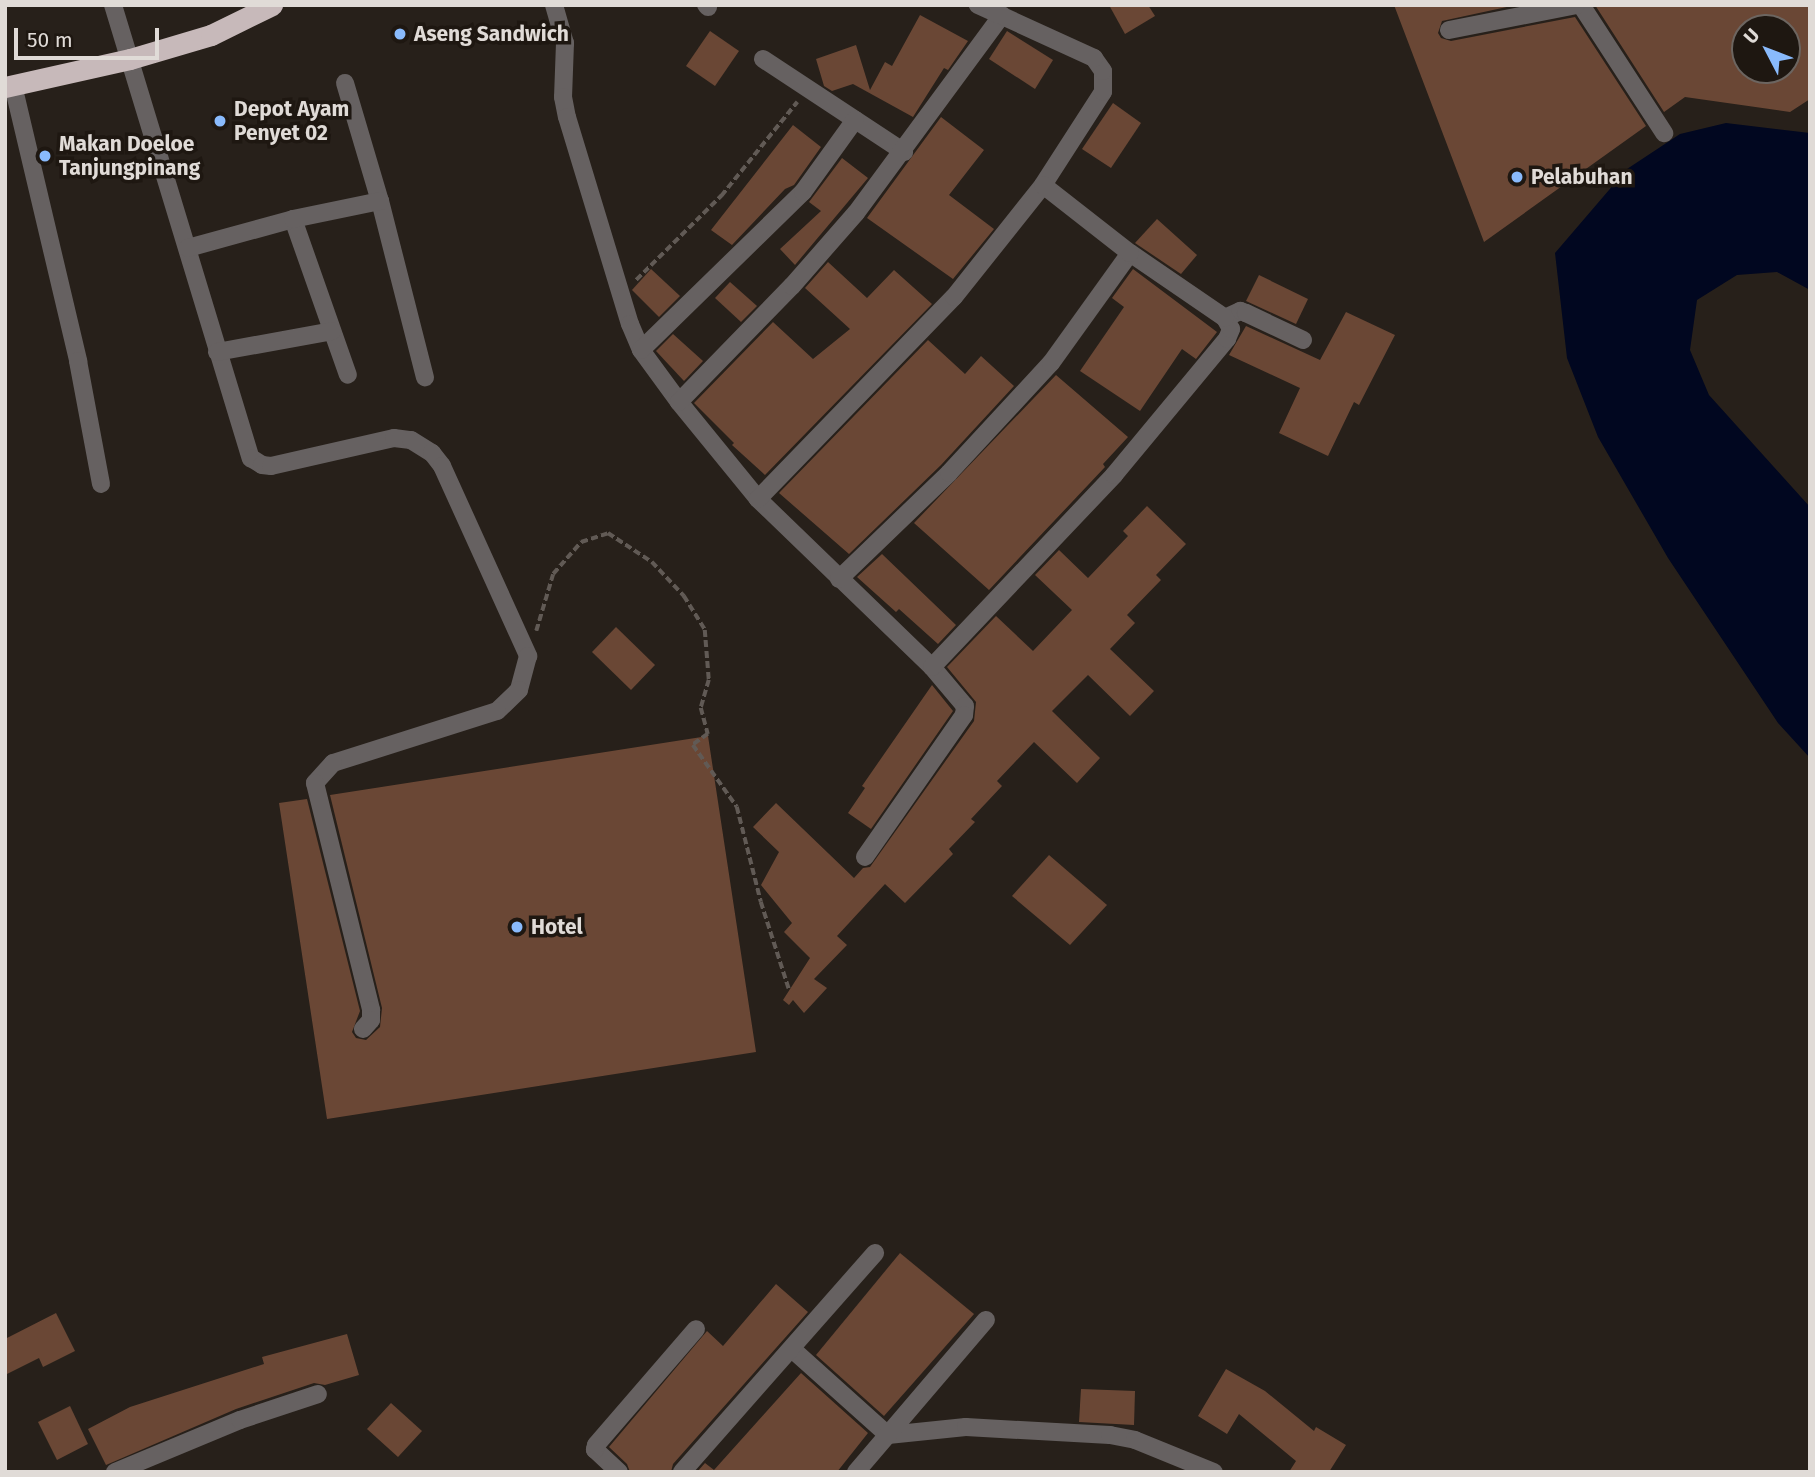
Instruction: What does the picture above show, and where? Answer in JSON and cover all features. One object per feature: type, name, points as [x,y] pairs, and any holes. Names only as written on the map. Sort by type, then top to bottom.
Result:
[{"type":"highway","points":[[9,86],[130,59],[211,35],[272,5]]},
{"type":"street","points":[[113,5],[188,248],[216,352],[251,458],[262,466],[271,466],[394,438],[411,440],[432,453],[442,466],[528,656],[519,690],[497,711],[333,763],[315,783],[371,1010],[371,1020],[363,1029]]},
{"type":"street","points":[[554,5],[565,43],[565,108],[641,349],[679,402],[758,499],[932,667],[965,706],[964,715],[865,858]]},
{"type":"street","points":[[758,499],[954,297],[1043,186],[1103,92],[1105,80],[1094,58],[978,5]]},
{"type":"street","points":[[1449,30],[1578,5],[1664,133]]},
{"type":"street","points":[[679,402],[792,286],[856,213],[904,152],[1002,16]]},
{"type":"street","points":[[763,59],[904,152]]},
{"type":"street","points":[[345,83],[380,201],[425,377]]},
{"type":"street","points":[[9,86],[78,361],[101,484]]},
{"type":"street","points":[[641,349],[803,192],[855,120]]},
{"type":"street","points":[[932,667],[1114,475],[1227,339],[1231,329],[1225,318],[1129,253],[1043,186]]},
{"type":"street","points":[[188,248],[293,219],[380,201]]},
{"type":"street","points":[[293,219],[348,375]]},
{"type":"street","points":[[839,579],[949,473],[1051,363],[1129,253]]},
{"type":"street","points":[[1225,318],[1240,311],[1303,340]]},
{"type":"street","points":[[216,352],[332,331]]},
{"type":"street","points":[[682,1472],[875,1253]]},
{"type":"street","points":[[856,1472],[986,1320]]},
{"type":"street","points":[[619,1472],[595,1450],[596,1445],[696,1329]]},
{"type":"street","points":[[792,1349],[888,1435],[966,1427],[1110,1435],[1145,1443],[1214,1472]]},
{"type":"street","points":[[115,1472],[227,1425],[318,1394]]},
{"type":"path","points":[[622,293],[721,196],[808,89]]},
{"type":"path","points":[[528,656],[553,574],[581,542],[608,533],[652,562],[684,596],[705,630],[709,680],[701,708],[708,734],[693,745],[737,807],[761,902],[789,989]]},
{"type":"water","points":[[1726,123],[1810,133],[1810,290],[1777,272],[1737,275],[1697,300],[1690,350],[1709,395],[1810,507],[1810,758],[1778,723],[1668,558],[1598,437],[1567,358],[1555,253],[1627,169],[1680,134]]},
{"type":"building","points":[[1109,5],[1148,5],[1155,16],[1125,34]]},
{"type":"building","points":[[1394,5],[1516,5],[1442,21],[1438,33],[1441,38],[1451,41],[1575,17],[1646,126],[1484,242]]},
{"type":"building","points":[[1595,5],[1810,5],[1810,99],[1790,112],[1685,97],[1664,112]]},
{"type":"building","points":[[920,15],[968,41],[948,70],[944,68],[913,117],[853,84],[832,91],[824,86],[816,59],[856,45],[870,90],[885,62],[892,66]]},
{"type":"building","points":[[710,31],[739,51],[715,86],[686,66]]},
{"type":"building","points":[[1007,31],[1053,60],[1035,89],[989,59]]},
{"type":"building","points":[[1113,103],[1141,123],[1111,168],[1082,149]]},
{"type":"building","points":[[941,117],[984,150],[949,195],[994,229],[953,279],[867,218]]},
{"type":"building","points":[[793,125],[821,147],[794,185],[785,189],[732,245],[711,230]]},
{"type":"building","points":[[842,158],[868,178],[795,265],[780,249],[821,211],[809,202]]},
{"type":"building","points":[[1157,219],[1197,255],[1181,274],[1135,243]]},
{"type":"building","points":[[828,262],[867,298],[894,270],[932,304],[765,475],[732,445],[734,443],[694,403],[773,322],[813,359],[850,329],[805,288]]},
{"type":"building","points":[[651,269],[680,296],[659,317],[632,290]]},
{"type":"building","points":[[1133,269],[1217,332],[1196,359],[1182,349],[1140,411],[1080,371],[1124,307],[1112,298]]},
{"type":"building","points":[[1259,275],[1308,299],[1296,324],[1246,301]]},
{"type":"building","points":[[730,282],[757,306],[741,322],[715,298]]},
{"type":"building","points":[[1346,312],[1395,335],[1359,405],[1354,402],[1328,456],[1279,433],[1300,388],[1229,355],[1246,326],[1320,360]]},
{"type":"building","points":[[673,334],[703,361],[684,381],[656,351]]},
{"type":"building","points":[[928,340],[965,374],[981,356],[1014,386],[941,465],[849,554],[779,493]]},
{"type":"building","points":[[1056,375],[1128,437],[1103,464],[1105,467],[989,590],[914,523]]},
{"type":"building","points":[[1147,506],[1186,544],[1156,575],[1161,580],[1127,615],[1135,623],[1110,649],[1154,691],[1130,716],[1088,675],[1052,711],[1100,758],[1077,783],[1034,742],[997,781],[1002,786],[971,819],[975,822],[949,849],[953,854],[905,903],[885,884],[837,936],[847,945],[814,979],[827,988],[804,1013],[793,1000],[789,1005],[783,1000],[810,958],[784,932],[792,923],[761,885],[779,852],[753,827],[776,803],[854,878],[863,868],[870,867],[974,721],[976,702],[947,667],[996,616],[1033,651],[1072,610],[1035,575],[1059,550],[1088,578],[1128,536],[1123,531]]},
{"type":"building","points":[[882,554],[956,625],[938,644],[899,609],[896,612],[857,577]]},
{"type":"building","points":[[616,627],[655,665],[631,690],[592,652]]},
{"type":"building","points":[[932,685],[953,711],[871,829],[848,813],[865,788],[862,786]]},
{"type":"building","name":"Hotel","points":[[708,736],[756,1052],[327,1119],[279,803],[307,799],[360,1011],[352,1032],[356,1038],[366,1040],[380,1027],[382,1008],[330,795]]},
{"type":"building","points":[[1049,855],[1107,905],[1070,945],[1012,896]]},
{"type":"building","points":[[900,1253],[974,1314],[884,1416],[816,1355]]},
{"type":"building","points":[[776,1284],[808,1312],[673,1464],[671,1472],[630,1472],[627,1464],[609,1447],[707,1331],[723,1346]]},
{"type":"building","points":[[56,1313],[75,1351],[43,1367],[39,1358],[5,1375],[5,1339]]},
{"type":"building","points":[[347,1334],[359,1375],[325,1385],[314,1383],[236,1409],[106,1465],[88,1429],[130,1407],[264,1364],[262,1357]]},
{"type":"building","points":[[1226,1369],[1265,1391],[1314,1431],[1316,1427],[1346,1445],[1329,1472],[1289,1472],[1296,1461],[1239,1414],[1227,1434],[1198,1416]]},
{"type":"building","points":[[801,1373],[868,1433],[837,1472],[697,1472],[705,1463],[714,1470]]},
{"type":"building","points":[[1081,1389],[1135,1391],[1134,1425],[1079,1422]]},
{"type":"building","points":[[391,1403],[422,1431],[398,1457],[367,1429]]},
{"type":"building","points":[[70,1406],[88,1444],[57,1460],[38,1422]]},
{"type":"place","name":"Aseng Sandwich","points":[[400,34]]},
{"type":"place","name":"Depot Ayam Penyet 02","points":[[220,121]]},
{"type":"place","name":"Makan Doeloe Tanjungpinang","points":[[45,156]]},
{"type":"place","name":"Pelabuhan","points":[[1517,177]]},
{"type":"place","name":"Hotel","points":[[517,927]]}]
